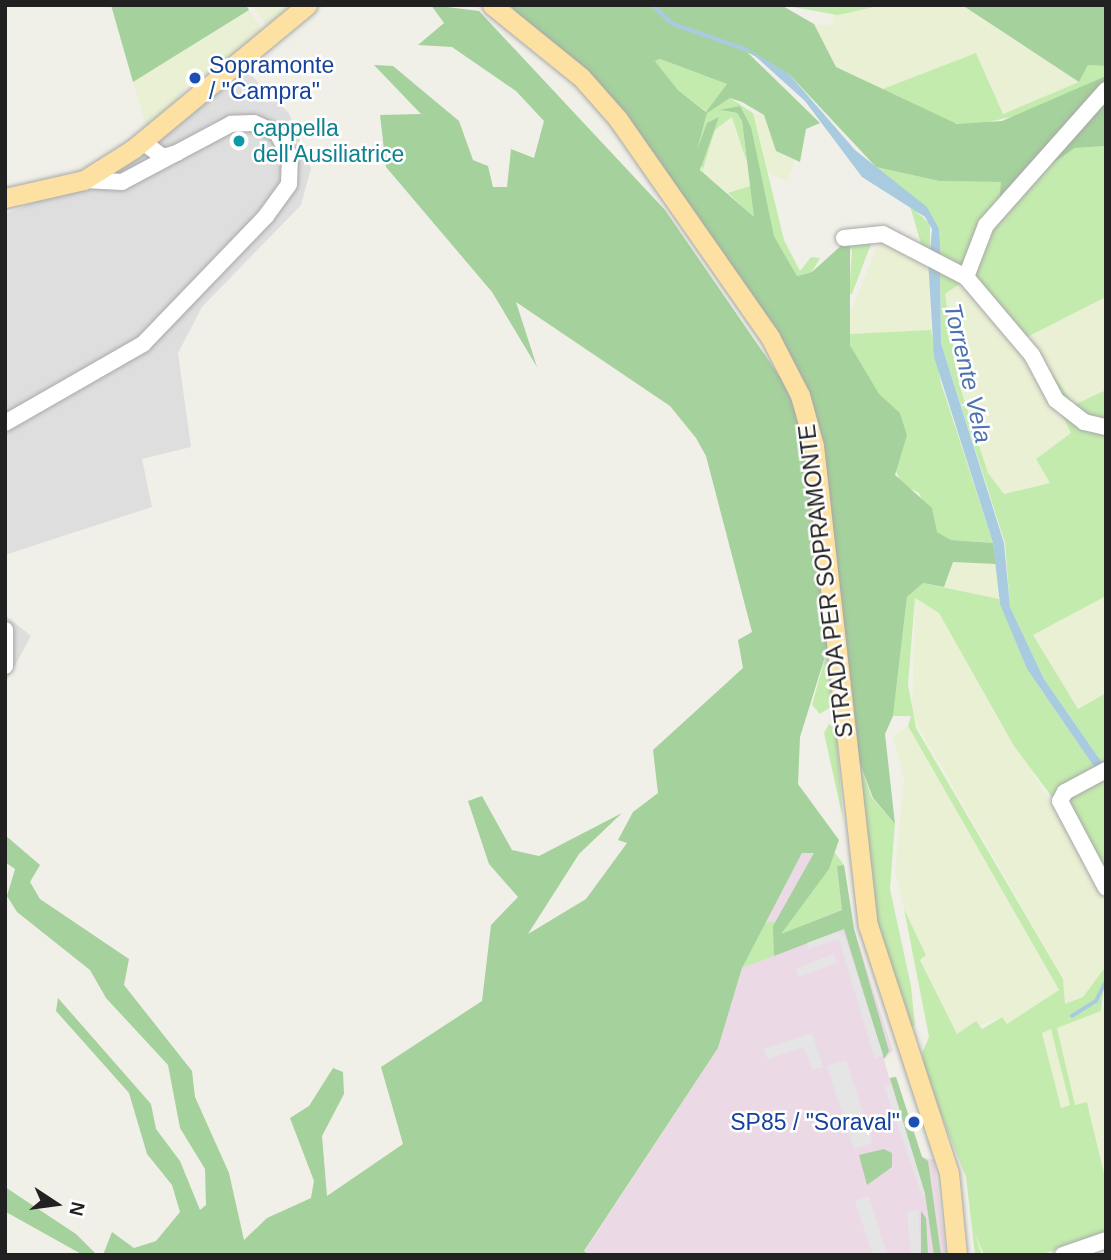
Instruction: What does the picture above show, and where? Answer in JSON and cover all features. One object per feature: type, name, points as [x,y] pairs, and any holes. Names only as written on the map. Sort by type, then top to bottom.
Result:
[{"type":"main road","points":[[5,198],[84,180],[143,142],[307,5]]},
{"type":"main road","name":"STRADA PER SOPRAMONTE","points":[[492,5],[581,77],[618,119],[770,337],[800,395],[814,446],[868,925],[949,1173],[957,1255]]},
{"type":"street","points":[[966,277],[992,218],[1106,90]]},
{"type":"street","points":[[5,423],[143,344],[236,252],[289,184],[285,143],[254,123],[231,124],[122,182],[84,180]]},
{"type":"street","points":[[143,142],[163,157],[182,152]]},
{"type":"street","points":[[844,238],[883,234],[966,277],[1032,355],[1056,400],[1084,422],[1106,427]]},
{"type":"street","points":[[5,629],[5,666]]},
{"type":"street","points":[[1102,772],[1060,801],[1106,888]]},
{"type":"street","points":[[1063,1255],[1106,1241]]},
{"type":"shaded area","points":[[248,72],[289,113],[311,168],[301,205],[202,307],[178,353],[191,447],[142,459],[152,507],[5,555],[5,214],[132,163],[150,140]]},
{"type":"shaded area","points":[[5,615],[31,636],[5,684]]},
{"type":"shaded area","points":[[802,853],[835,853],[844,865],[854,929],[893,1051],[884,1059],[889,1078],[896,1077],[922,1157],[934,1160],[946,1255],[582,1255],[718,1048],[742,968]]},
{"type":"shaded area","points":[[837,932],[845,937],[883,1055],[875,1059],[839,939],[808,949],[807,943]]},
{"type":"shaded area","points":[[834,954],[837,962],[799,977],[796,969]]},
{"type":"shaded area","points":[[812,1033],[823,1067],[812,1070],[804,1047],[768,1059],[763,1049]]},
{"type":"shaded area","points":[[846,1060],[873,1143],[854,1149],[827,1066]]},
{"type":"shaded area","points":[[891,1084],[925,1194],[922,1195],[884,1086]]},
{"type":"shaded area","points":[[869,1196],[887,1255],[873,1255],[855,1201]]},
{"type":"shaded area","points":[[918,1210],[921,1255],[911,1255],[907,1212]]},
{"type":"green space","points":[[111,5],[246,5],[249,10],[133,82]]},
{"type":"green space","points":[[252,5],[292,5],[269,29]]},
{"type":"green space","points":[[431,5],[479,11],[665,210],[787,387],[807,449],[828,647],[800,737],[798,784],[839,840],[829,869],[781,934],[842,910],[837,866],[844,865],[854,929],[889,1051],[884,1059],[844,929],[774,956],[773,926],[814,853],[802,853],[742,968],[718,1048],[584,1251],[589,1255],[103,1255],[112,1232],[134,1248],[156,1241],[180,1212],[172,1185],[147,1154],[129,1093],[56,1011],[58,998],[151,1104],[156,1129],[180,1161],[200,1210],[206,1205],[205,1169],[180,1128],[168,1065],[106,998],[90,970],[17,912],[7,896],[15,869],[5,862],[5,835],[40,865],[30,882],[40,899],[129,959],[124,985],[192,1071],[195,1097],[229,1173],[244,1240],[267,1218],[311,1198],[314,1181],[290,1118],[309,1106],[333,1068],[343,1072],[344,1094],[322,1136],[327,1196],[403,1144],[381,1067],[482,1001],[491,925],[518,897],[489,864],[468,801],[482,796],[512,850],[539,856],[622,813],[579,854],[528,934],[586,899],[627,843],[618,840],[633,812],[658,793],[653,750],[743,668],[738,640],[752,632],[706,456],[696,438],[670,406],[516,302],[537,367],[492,292],[386,167],[380,115],[421,114],[374,65],[393,66],[459,121],[473,160],[488,166],[493,187],[507,187],[511,149],[534,158],[544,121],[516,91],[452,47],[418,45],[444,23]]},
{"type":"green space","points":[[509,5],[781,5],[814,24],[836,67],[957,124],[1002,121],[1106,76],[1106,85],[999,203],[1001,182],[939,181],[876,167],[789,74],[747,52],[820,123],[806,129],[800,162],[776,151],[764,115],[742,102],[730,98],[707,113],[697,150],[707,123],[719,117],[700,170],[754,217],[742,121],[737,113],[720,110],[740,106],[751,127],[774,236],[797,276],[812,272],[845,242],[850,246],[850,345],[879,394],[900,413],[907,435],[895,475],[932,508],[937,532],[951,540],[993,543],[996,564],[953,562],[944,587],[923,583],[907,597],[893,716],[885,734],[895,824],[873,798],[851,740],[810,410],[628,120]],"holes":[[[660,59],[727,84],[706,112],[678,90],[655,61]]]},
{"type":"green space","points":[[781,5],[883,5],[838,15]]},
{"type":"green space","points":[[883,5],[962,5],[1079,82],[1003,114],[976,53],[880,90],[836,67],[814,24],[832,25],[834,14]]},
{"type":"green space","points":[[962,5],[1106,5],[1106,66],[1088,65],[1079,82]]},
{"type":"green space","points":[[249,10],[265,34],[232,62],[188,83],[169,116],[148,132],[133,82]]},
{"type":"green space","points":[[976,53],[1003,114],[1079,82],[1088,65],[1106,66],[1106,76],[1024,114],[971,126],[944,121],[880,90]]},
{"type":"green space","points":[[660,59],[727,84],[710,110],[730,98],[753,113],[784,240],[800,271],[811,257],[820,258],[812,272],[797,276],[774,236],[740,106],[723,111],[737,113],[742,121],[747,163],[732,117],[715,130],[702,172],[702,159],[719,117],[692,166],[707,112],[678,90],[655,61]]},
{"type":"green space","points":[[1098,103],[1106,103],[1106,146],[1075,148],[1027,181]]},
{"type":"green space","points":[[753,113],[764,115],[776,151],[795,160],[787,182],[766,171]]},
{"type":"green space","points":[[733,117],[753,185],[728,193],[702,172],[715,130]]},
{"type":"green space","points":[[1106,146],[1106,297],[1027,337],[972,278],[979,245],[1027,181],[1075,148]]},
{"type":"green space","points":[[876,167],[939,181],[1002,182],[999,203],[962,269],[941,258],[939,229]]},
{"type":"green space","points":[[753,185],[754,218],[728,193]]},
{"type":"green space","points":[[910,206],[930,224],[930,252],[922,247]]},
{"type":"green space","points":[[874,236],[852,294],[849,294],[852,250],[845,242]]},
{"type":"green space","points":[[881,237],[928,260],[931,330],[849,334],[848,319]]},
{"type":"green space","points":[[940,267],[964,281],[945,294],[959,384],[988,473],[1004,494],[1050,483],[1036,459],[1071,433],[1061,413],[1106,431],[1106,596],[1033,635],[1078,709],[1106,693],[1105,767],[1044,679],[1010,607],[1005,543],[941,343]]},
{"type":"green space","points":[[964,281],[1025,354],[1072,433],[1036,459],[1050,483],[1005,495],[988,473],[959,384],[945,294]]},
{"type":"green space","points":[[1106,297],[1106,390],[1074,406],[1027,337]]},
{"type":"green space","points":[[931,330],[941,383],[993,543],[951,540],[937,532],[919,493],[901,484],[894,465],[907,435],[900,413],[879,395],[850,345],[849,334]]},
{"type":"green space","points":[[1027,337],[1074,405],[1106,390],[1106,422],[1071,408]]},
{"type":"green space","points":[[952,562],[996,564],[999,599],[944,587]]},
{"type":"green space","points":[[923,583],[999,599],[1027,669],[1097,771],[1055,801],[1014,746],[939,613],[915,598],[908,684],[916,728],[1063,979],[1065,1004],[1083,997],[1106,966],[1101,1011],[1057,1028],[1075,1105],[1087,1102],[1106,1182],[1106,1233],[1040,1255],[984,1255],[975,1234],[982,1255],[975,1255],[966,1177],[924,1072],[922,1053],[929,1037],[904,909],[926,955],[920,960],[957,1034],[976,1021],[982,1029],[1002,1017],[1007,1024],[1059,990],[908,726],[911,716],[893,716],[907,597]],"holes":[[[1051,1029],[1070,1105],[1061,1108],[1042,1033]]]},
{"type":"green space","points":[[1106,596],[1106,693],[1078,709],[1033,635]]},
{"type":"green space","points":[[915,598],[939,613],[1106,897],[1106,966],[1083,997],[1065,1005],[1063,978],[912,716]]},
{"type":"green space","points":[[828,647],[832,706],[820,714],[812,705]]},
{"type":"green space","points":[[829,724],[836,729],[843,819],[824,733]]},
{"type":"green space","points":[[908,726],[1059,991],[1007,1024],[1002,1017],[957,1034],[920,959],[926,955],[904,909],[895,871],[904,779],[893,737]]},
{"type":"green space","points":[[851,740],[872,798],[895,824],[890,889],[911,986],[915,1025],[910,1028],[876,931]]},
{"type":"green space","points":[[1101,776],[1106,784],[1106,886],[1064,808],[1067,796]]},
{"type":"green space","points":[[835,853],[844,865],[837,866],[842,909],[780,935]]},
{"type":"green space","points":[[775,922],[774,956],[742,968],[763,923]]},
{"type":"green space","points":[[1106,1003],[1106,1182],[1088,1102],[1075,1106],[1057,1027],[1101,1011]]},
{"type":"green space","points":[[1052,1029],[1070,1106],[1060,1108],[1042,1031]]},
{"type":"green space","points":[[896,1077],[922,1157],[928,1161],[941,1255],[934,1255],[925,1194],[890,1078]]},
{"type":"green space","points":[[884,1149],[892,1153],[892,1167],[867,1185],[859,1155]]},
{"type":"green space","points":[[5,1187],[76,1234],[97,1255],[83,1255],[6,1212]]},
{"type":"green space","points":[[921,1211],[926,1218],[928,1255],[921,1255]]},
{"type":"water","points":[[745,47],[789,74],[855,150],[927,207],[939,229],[941,258],[930,252],[932,229],[925,217],[862,177],[805,101]]},
{"type":"water","points":[[928,260],[940,267],[941,343],[1004,543],[1010,607],[1044,679],[1105,767],[1097,771],[1027,669],[1000,604],[993,543],[934,357]]},
{"type":"waterway","name":"Torrente Vela","points":[[652,5],[673,24],[748,50]]},
{"type":"waterway","points":[[1072,1016],[1096,1001],[1106,981]]},
{"type":"place","name":"Sopramonte / \"Campra\"","points":[[195,78]]},
{"type":"place","name":"cappella dell'Ausiliatrice","points":[[239,141]]},
{"type":"place","name":"SP85 / \"Soraval\"","points":[[914,1122]]}]
